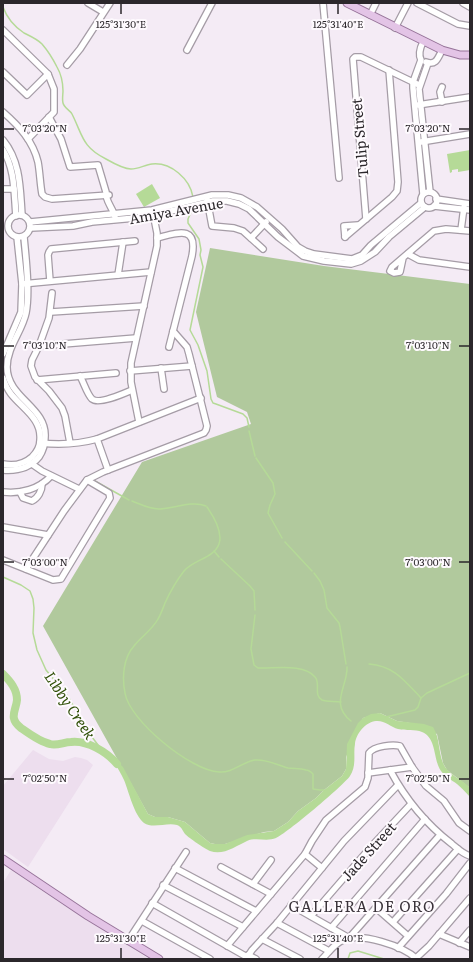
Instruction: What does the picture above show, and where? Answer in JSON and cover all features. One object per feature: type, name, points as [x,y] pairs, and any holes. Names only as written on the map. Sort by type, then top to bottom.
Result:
[{"type":"main road","points":[[347,3],[423,42],[442,50],[470,56]]},
{"type":"main road","points":[[3,859],[128,941],[159,959]]},
{"type":"street","points":[[88,3],[103,12]]},
{"type":"street","points":[[68,65],[110,3]]},
{"type":"street","points":[[187,50],[212,3]]},
{"type":"street","points":[[323,3],[339,178]]},
{"type":"street","points":[[370,15],[376,3]]},
{"type":"street","points":[[395,28],[408,3]]},
{"type":"street","points":[[417,3],[458,24],[470,26]]},
{"type":"street","points":[[462,3],[470,7]]},
{"type":"street","points":[[3,30],[48,74],[54,89],[54,110],[28,140]]},
{"type":"street","points":[[423,42],[420,51],[421,60],[413,82],[417,142],[423,194],[421,197],[423,205],[467,210]]},
{"type":"street","points":[[421,60],[428,63],[433,63],[437,60],[442,50]]},
{"type":"street","name":"Tulip Street","points":[[366,219],[353,62],[354,58],[357,56],[361,57],[389,70]]},
{"type":"street","points":[[428,63],[420,85],[420,105],[430,192]]},
{"type":"street","points":[[389,70],[420,85]]},
{"type":"street","points":[[359,225],[397,191],[398,182],[389,70]]},
{"type":"street","points":[[3,72],[27,95],[48,74]]},
{"type":"street","points":[[442,87],[440,92],[442,102]]},
{"type":"street","points":[[414,106],[470,97]]},
{"type":"street","points":[[3,112],[21,129],[28,140],[38,162],[43,199],[107,194]]},
{"type":"street","points":[[49,117],[62,139],[70,167],[98,165],[109,204],[112,207],[115,217]]},
{"type":"street","points":[[417,142],[470,134]]},
{"type":"street","points":[[3,140],[11,152],[18,169],[19,215]]},
{"type":"street","points":[[3,150],[10,165],[19,215]]},
{"type":"street","points":[[3,186],[14,187]]},
{"type":"street","points":[[3,189],[14,187]]},
{"type":"street","points":[[423,194],[430,192],[435,195],[436,199],[434,206]]},
{"type":"street","points":[[436,199],[467,203],[467,210],[461,230]]},
{"type":"street","points":[[207,200],[212,226],[239,230],[263,249]]},
{"type":"street","name":"Amiya Avenue","points":[[30,225],[73,226],[115,217],[153,213],[207,200],[222,201],[239,204],[267,221],[278,237],[297,249],[303,256],[312,259],[345,264],[375,252],[385,237],[423,205]]},
{"type":"street","points":[[139,422],[132,390],[130,371],[157,238],[153,213]]},
{"type":"street","points":[[17,238],[28,233],[30,225],[27,218],[19,215],[10,220],[8,227],[11,234],[17,238],[24,284],[28,297],[26,313],[9,352],[8,374],[12,386],[36,412],[42,421],[45,430],[42,443]]},
{"type":"street","points":[[251,238],[267,221]]},
{"type":"street","points":[[470,231],[446,228],[438,229],[430,234],[406,256],[423,261],[470,267]]},
{"type":"street","points":[[157,238],[185,232],[189,235],[194,247],[169,347]]},
{"type":"street","points":[[3,354],[21,312],[24,284],[24,236]]},
{"type":"street","points":[[50,281],[48,249],[135,241]]},
{"type":"street","points":[[118,275],[123,242]]},
{"type":"street","points":[[24,284],[151,272]]},
{"type":"street","points":[[52,292],[51,312],[31,366],[34,377],[50,391],[62,408],[70,443]]},
{"type":"street","points":[[51,312],[144,306]]},
{"type":"street","points":[[26,569],[79,489],[87,480],[108,470],[205,432],[207,426],[201,398],[186,347],[173,331]]},
{"type":"street","points":[[39,346],[136,338]]},
{"type":"street","points":[[130,371],[192,366]]},
{"type":"street","points":[[161,368],[164,389]]},
{"type":"street","points":[[38,380],[116,373]]},
{"type":"street","points":[[80,376],[95,402],[103,401],[132,390]]},
{"type":"street","points":[[3,378],[12,395],[32,415],[38,424],[44,448],[39,456],[16,470],[3,470]]},
{"type":"street","points":[[42,443],[70,443],[97,439],[201,398]]},
{"type":"street","points":[[97,439],[108,470]]},
{"type":"street","points":[[3,464],[29,462],[51,476],[79,489]]},
{"type":"street","points":[[3,492],[20,492],[42,484],[51,476]]},
{"type":"street","points":[[3,560],[53,580],[61,579],[110,498],[109,493],[87,480]]},
{"type":"street","points":[[20,492],[23,498],[32,501],[36,499],[42,490],[42,484]]},
{"type":"street","points":[[3,527],[48,535]]},
{"type":"street","points":[[227,946],[305,854],[326,820],[365,787],[368,773],[369,753],[371,750],[396,745],[400,746],[412,767],[426,786],[444,801],[459,823],[470,831]]},
{"type":"street","points":[[368,773],[412,767]]},
{"type":"street","points":[[390,770],[411,804],[440,835],[465,854],[470,856]]},
{"type":"street","points":[[247,957],[277,923],[344,841],[398,785]]},
{"type":"street","name":"Jade Street","points":[[311,916],[369,849],[411,804]]},
{"type":"street","points":[[331,928],[425,819]]},
{"type":"street","points":[[322,959],[340,942],[349,938],[440,835]]},
{"type":"street","points":[[393,922],[458,849]]},
{"type":"street","points":[[128,941],[186,852]]},
{"type":"street","points":[[305,854],[322,868]]},
{"type":"street","points":[[253,884],[271,860]]},
{"type":"street","points":[[398,948],[446,894],[470,863]]},
{"type":"street","points":[[221,867],[271,894]]},
{"type":"street","points":[[175,868],[256,911]]},
{"type":"street","points":[[164,886],[243,927]]},
{"type":"street","points":[[291,905],[349,938],[366,939],[406,950],[416,958],[470,898]]},
{"type":"street","points":[[152,903],[247,957],[256,959]]},
{"type":"street","points":[[376,908],[408,936]]},
{"type":"street","points":[[142,921],[210,959]]},
{"type":"street","points":[[277,923],[329,951]]},
{"type":"street","points":[[459,943],[470,930]]},
{"type":"street","points":[[439,934],[470,947]]},
{"type":"street","points":[[262,939],[300,959]]},
{"type":"shaded area","points":[[470,150],[470,170],[458,172],[458,169],[452,170],[450,173],[447,154]]},
{"type":"shaded area","points":[[152,184],[160,198],[144,207],[136,194]]},
{"type":"shaded area","points":[[210,248],[324,266],[470,284],[470,788],[447,770],[443,763],[437,734],[410,723],[397,721],[380,713],[363,718],[346,757],[346,769],[342,776],[298,811],[288,822],[274,831],[264,832],[225,844],[210,843],[185,822],[168,817],[155,817],[148,814],[43,626],[142,462],[251,424],[247,412],[217,397],[196,312]]},
{"type":"shaded area","points":[[380,713],[397,721],[424,724],[433,727],[437,736],[440,754],[445,767],[470,788],[470,797],[441,771],[432,744],[427,735],[419,731],[398,729],[376,721],[369,723],[359,732],[354,748],[352,772],[346,781],[327,799],[282,835],[276,838],[269,840],[254,839],[229,850],[215,852],[208,850],[193,841],[177,825],[148,825],[144,823],[137,815],[124,780],[110,756],[123,767],[148,814],[155,817],[168,817],[185,822],[210,843],[225,844],[247,835],[274,831],[288,822],[298,811],[342,776],[346,769],[347,744],[358,723],[363,718],[371,714]]},
{"type":"shaded area","points":[[33,750],[49,759],[63,761],[75,757],[87,760],[93,765],[28,867],[3,849],[3,786]]},
{"type":"shaded area","points":[[11,870],[149,959],[3,959],[3,883]]},
{"type":"waterway","points":[[3,7],[14,25],[24,33],[40,42],[52,58],[62,78],[64,105],[72,114],[84,140],[92,150],[98,155],[128,169],[152,164],[159,164],[173,169],[184,178],[193,197]]},
{"type":"waterway","points":[[192,210],[188,223],[199,239],[201,250],[200,255],[203,267],[190,330],[198,345],[207,371],[211,399],[213,403],[243,414],[247,418],[249,427]]},
{"type":"waterway","points":[[249,431],[255,456]]},
{"type":"waterway","points":[[256,458],[273,483],[275,494],[268,513],[282,538]]},
{"type":"waterway","points":[[95,481],[129,500]]},
{"type":"waterway","points":[[132,501],[155,509],[165,509],[194,504],[206,506]]},
{"type":"waterway","points":[[207,507],[219,530],[219,544],[213,553],[188,567],[184,571],[171,590],[156,623],[130,651],[124,668],[125,693],[129,704],[137,717],[149,730],[178,754],[193,763],[207,769],[224,772],[250,761],[264,760],[288,768],[309,771],[313,774],[313,789],[324,790]]},
{"type":"waterway","points":[[285,542],[312,571]]},
{"type":"waterway","points":[[214,551],[219,557]]},
{"type":"waterway","points":[[221,559],[254,591],[255,610]]},
{"type":"waterway","points":[[314,573],[324,590],[327,608],[339,623],[346,664]]},
{"type":"waterway","name":"Libby Creek","points":[[3,577],[30,591],[34,608],[33,633],[37,650],[46,670],[67,695],[89,733],[104,753]]},
{"type":"waterway","points":[[255,615],[251,649],[254,665],[258,668],[296,668],[304,670],[310,673],[317,680],[317,692],[319,698],[324,701],[341,702]]},
{"type":"waterway","points":[[369,664],[378,665],[392,671],[404,680],[421,698]]},
{"type":"waterway","points":[[347,667],[347,674],[340,701],[341,708],[351,721]]},
{"type":"waterway","points":[[386,717],[415,710],[418,707],[421,698],[427,693],[470,673]]},
{"type":"waterway","points":[[3,674],[11,682],[16,692],[17,700],[14,718],[21,728],[38,739],[50,744],[55,745],[68,742],[77,742],[90,745],[108,755],[117,764]]},
{"type":"waterway","points":[[348,959],[350,953],[358,951],[384,959]]},
{"type":"district","name":"GALLERA DE ORO","points":[[362,905]]}]
